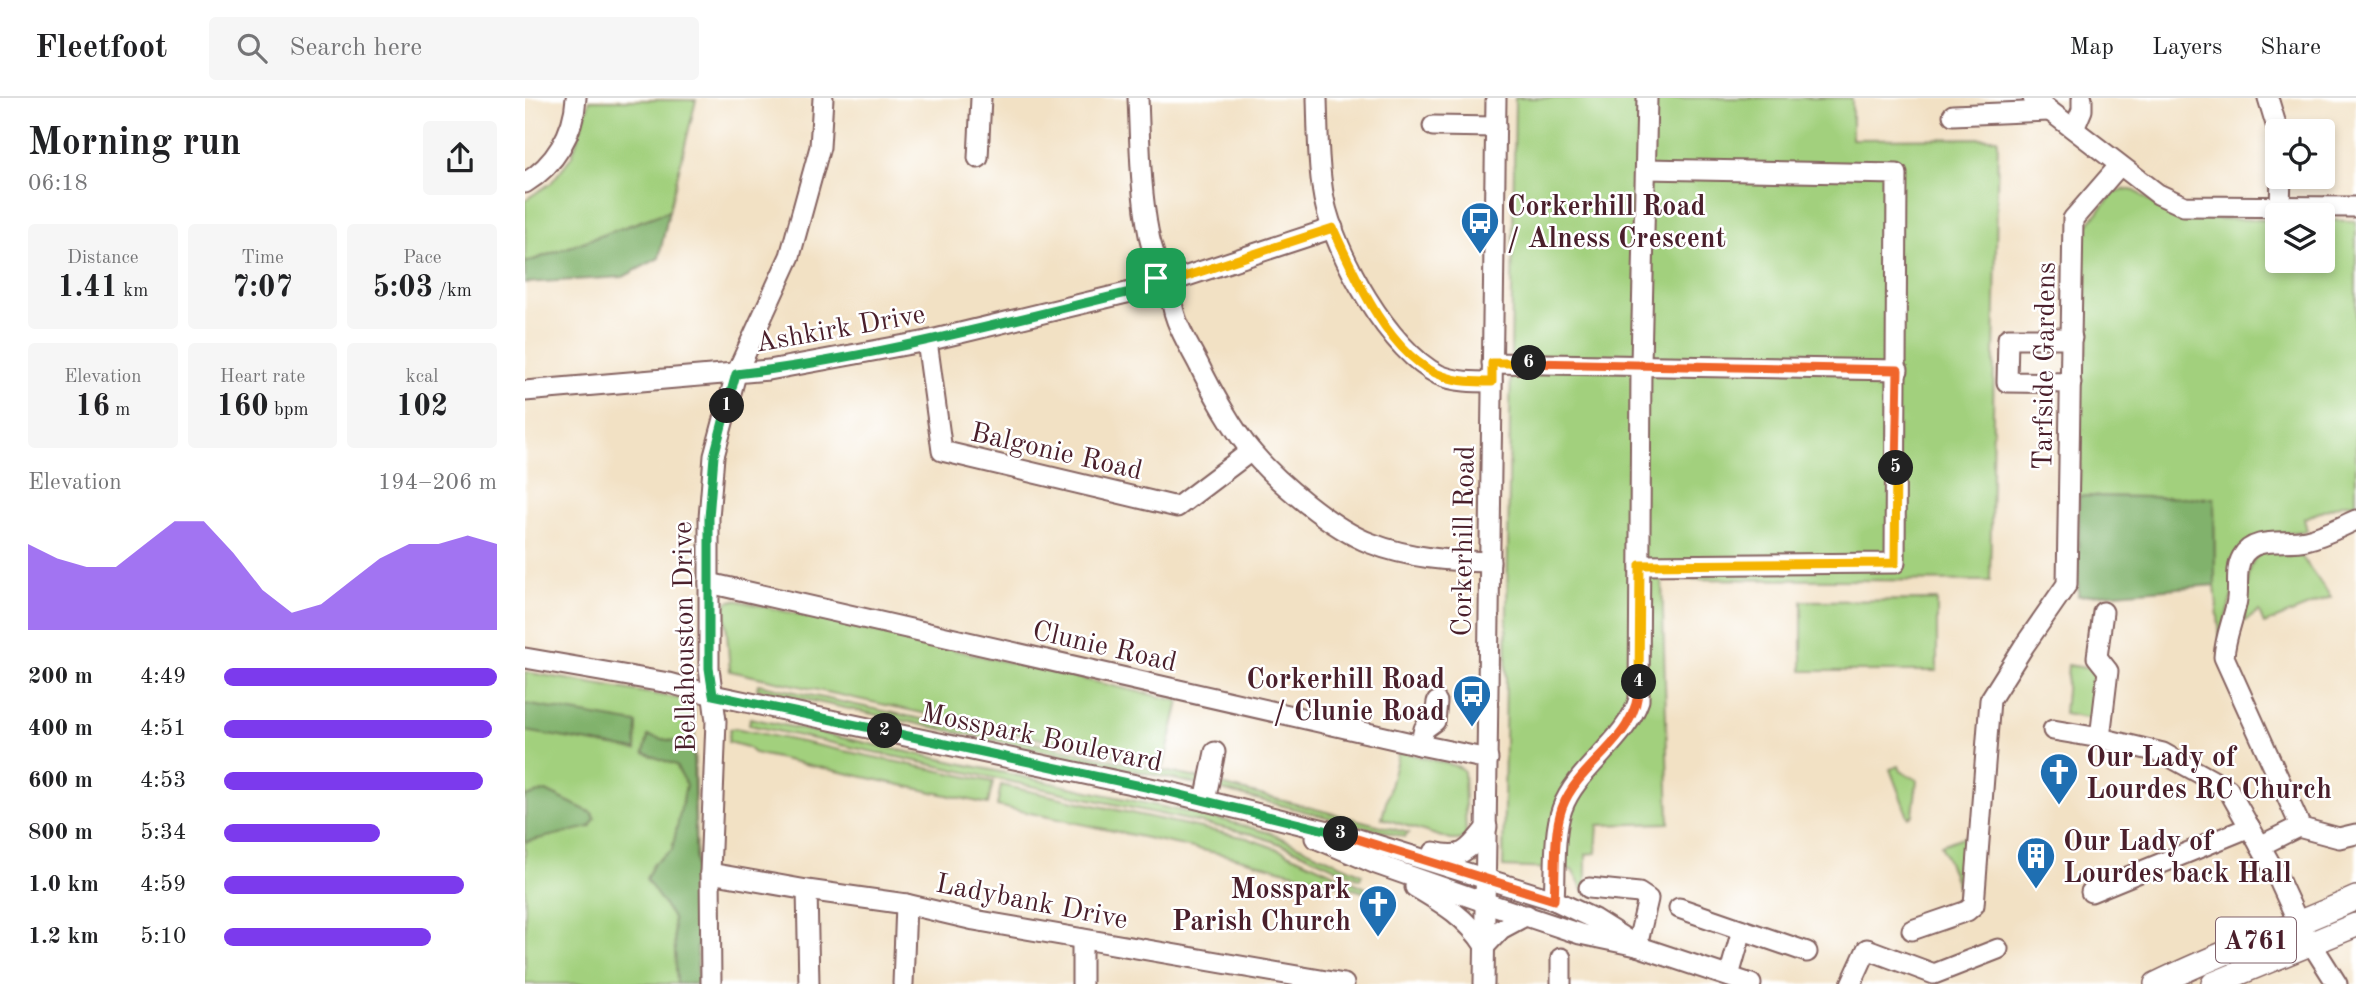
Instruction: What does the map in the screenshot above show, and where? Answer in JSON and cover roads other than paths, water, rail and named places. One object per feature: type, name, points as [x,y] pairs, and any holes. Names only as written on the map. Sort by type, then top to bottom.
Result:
[{"type":"main road","name":"A761","points":[[2156,984],[2218,955],[2356,898]]},
{"type":"main road","name":"A761","points":[[2213,984],[2356,925]]},
{"type":"street","points":[[525,183],[553,160],[561,147],[572,121],[576,98]]},
{"type":"street","name":"Bellahouston Drive","points":[[711,984],[710,873],[716,721],[709,668],[709,518],[714,456],[736,374],[790,256],[820,147],[823,98]]},
{"type":"street","points":[[978,158],[981,98]]},
{"type":"street","points":[[1138,98],[1142,182],[1157,272],[1174,315],[1206,380],[1251,451],[1305,501],[1333,522],[1368,542],[1424,558],[1490,562]]},
{"type":"street","points":[[1317,98],[1319,170],[1325,203],[1357,282],[1392,337],[1422,365],[1442,376],[1469,382],[1492,372],[1641,364],[1898,370]]},
{"type":"street","name":"Corkerhill Road","points":[[1484,984],[1496,98]]},
{"type":"street","points":[[1554,900],[1562,809],[1573,789],[1627,724],[1639,699],[1641,364],[1647,98]]},
{"type":"street","points":[[2033,98],[2158,194],[2184,206],[2265,206]]},
{"type":"street","points":[[2074,130],[2082,110],[2082,98]]},
{"type":"street","points":[[2268,98],[2274,119]]},
{"type":"street","points":[[1953,115],[2049,111]]},
{"type":"street","points":[[1433,126],[1496,127]]},
{"type":"street","name":"Tarfside Gardens","points":[[1912,930],[1966,911],[1974,905],[1990,700],[2038,623],[2067,583],[2073,219],[2119,166]]},
{"type":"street","points":[[1640,565],[1895,563],[1898,370],[1897,174],[1646,169]]},
{"type":"street","points":[[2335,207],[2356,207]]},
{"type":"street","name":"Ashkirk Drive","points":[[525,391],[769,370],[927,341],[1143,289],[1333,228]]},
{"type":"street","points":[[2071,383],[2007,382],[2008,338],[2072,338]]},
{"type":"street","name":"Balgonie Road","points":[[927,341],[942,451],[1177,507],[1251,451]]},
{"type":"street","points":[[2298,827],[2298,821],[2224,657],[2225,640],[2237,602],[2238,566],[2243,554],[2260,543],[2304,541],[2356,520]]},
{"type":"street","name":"Clunie Road","points":[[709,583],[1420,746],[1489,759]]},
{"type":"street","points":[[2101,738],[2108,671],[2097,657],[2103,612]]},
{"type":"street","name":"Mosspark Boulevard","points":[[525,658],[669,683],[713,695],[1205,801],[1345,835],[1554,900],[1594,919],[1637,946],[1703,977],[1729,976],[1751,984]]},
{"type":"street","points":[[1420,746],[1424,729],[1435,721],[1437,702]]},
{"type":"street","points":[[2053,730],[2163,753],[2228,789],[2299,923],[2337,984]]},
{"type":"street","points":[[1205,801],[1215,752]]},
{"type":"street","name":"Mosspark Boulevard","points":[[1258,814],[1376,864],[1487,903],[1580,934],[1637,946]]},
{"type":"street","points":[[1345,835],[1387,840],[1441,854],[1457,855],[1471,846],[1487,827]]},
{"type":"street","points":[[2091,892],[2250,827]]},
{"type":"street","points":[[2260,846],[2298,827],[2339,838],[2356,834]]},
{"type":"street","points":[[1376,864],[1457,913],[1485,946],[1501,929],[1527,915]]},
{"type":"street","name":"Ladybank Drive","points":[[710,873],[906,904],[974,920],[1344,984]]},
{"type":"street","points":[[1589,887],[1639,893],[1648,899],[1637,946]]},
{"type":"street","points":[[807,890],[809,984]]},
{"type":"street","points":[[903,984],[906,904]]},
{"type":"street","points":[[1679,908],[1807,952]]},
{"type":"street","points":[[1729,976],[1742,930]]},
{"type":"street","points":[[1081,984],[1082,939]]},
{"type":"street","points":[[1851,984],[1867,949],[1934,975],[1998,949]]},
{"type":"street","points":[[1561,958],[1561,984]]},
{"type":"place","name":"Corkerhill Road / Alness Crescent","points":[[1480,255]]},
{"type":"place","name":"Corkerhill Road / Clunie Road","points":[[1472,728]]},
{"type":"place","name":"Our Lady of Lourdes RC Church","points":[[2059,806]]},
{"type":"place","name":"Our Lady of Lourdes back Hall","points":[[2036,890]]},
{"type":"place","name":"Mosspark Parish Church","points":[[1378,938]]}]
